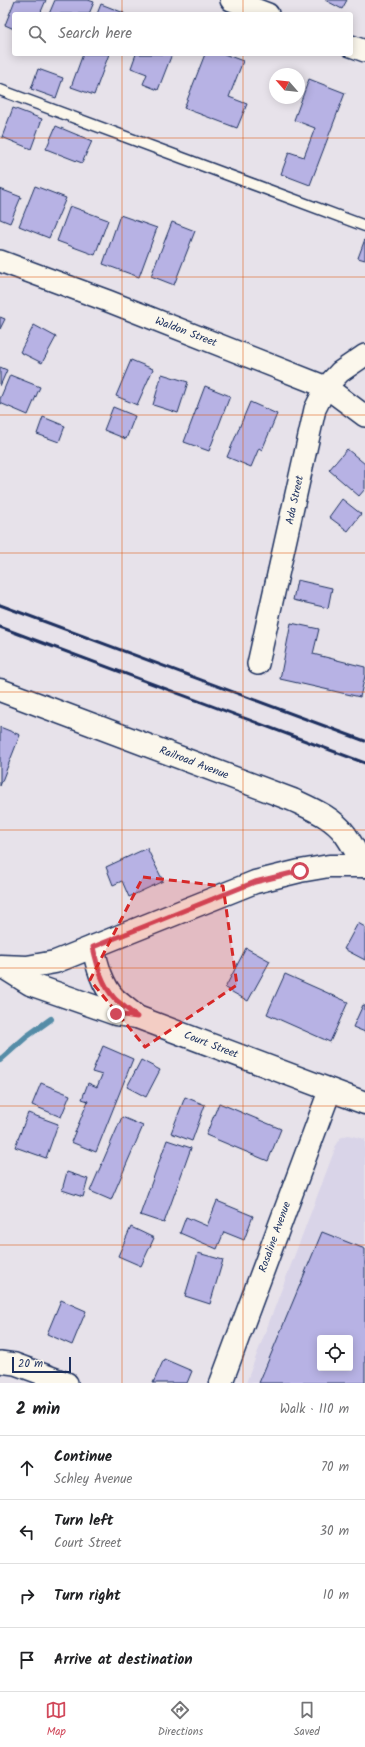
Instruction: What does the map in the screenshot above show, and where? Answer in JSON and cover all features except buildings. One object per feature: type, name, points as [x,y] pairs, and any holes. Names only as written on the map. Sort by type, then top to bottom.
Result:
[{"type":"street","points":[[231,0],[263,12]]},
{"type":"street","points":[[353,47],[365,51]]},
{"type":"street","name":"Waldon Street","points":[[0,262],[108,301],[326,387],[365,416]]},
{"type":"street","name":"Ada Street","points":[[258,664],[315,409],[326,387],[340,372],[365,355]]},
{"type":"street","name":"Railroad Avenue","points":[[0,690],[293,800],[330,820],[344,834],[365,866]]},
{"type":"street","points":[[0,966],[27,967],[44,965],[255,882],[300,871],[329,866],[365,866]]},
{"type":"street","name":"Court Street","points":[[93,947],[98,967],[110,992],[115,999],[137,1017],[365,1103]]},
{"type":"street","points":[[0,966],[30,984],[116,1014],[137,1017]]},
{"type":"street","name":"Rosaline Avenue","points":[[221,1383],[330,1090]]},
{"type":"street","points":[[0,1362],[15,1364],[67,1383]]},
{"type":"lane","points":[[0,90],[365,226]]},
{"type":"highlighted area","points":[[143,877],[223,886],[237,985],[145,1047],[90,980]]},
{"type":"shaded area","points":[[348,1135],[365,1139],[365,1383],[246,1383],[335,1149],[334,1147],[340,1138]]},
{"type":"waterway","points":[[0,1060],[26,1037],[51,1019]]},
{"type":"railway","points":[[0,605],[365,741]]},
{"type":"railway","points":[[0,627],[365,763]]},
{"type":"route","points":[[116,1014],[137,1017],[115,999],[110,992],[98,967],[93,947],[255,882],[300,871]]}]
